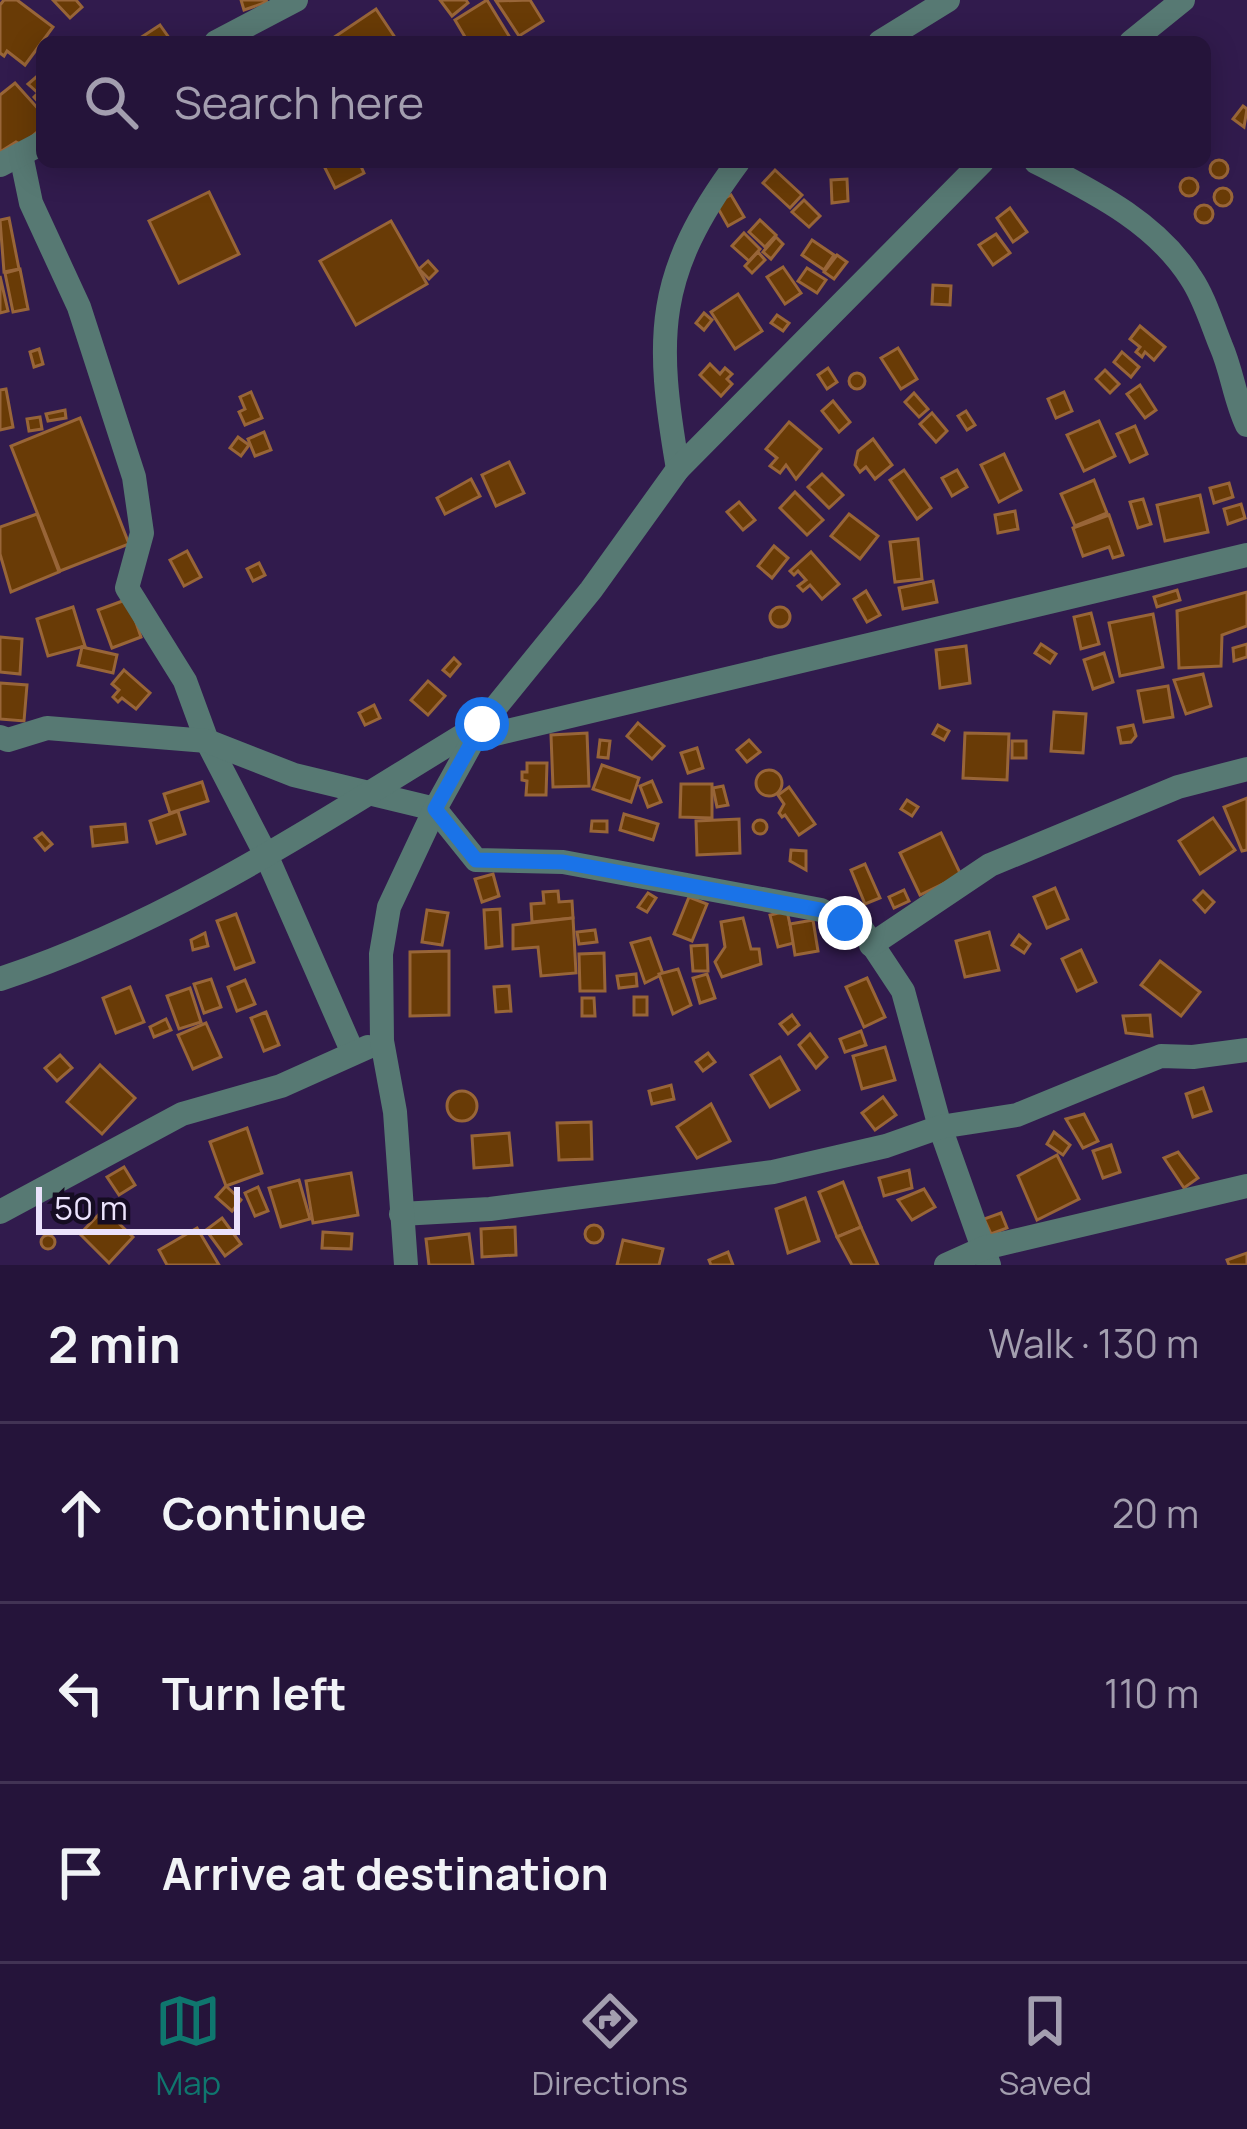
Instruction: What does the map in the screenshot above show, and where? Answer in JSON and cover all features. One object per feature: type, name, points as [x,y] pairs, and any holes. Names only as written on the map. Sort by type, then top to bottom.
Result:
[{"type":"street","points":[[227,36],[296,0]]},
{"type":"street","points":[[890,36],[948,0]]},
{"type":"street","points":[[1138,36],[1183,0]]},
{"type":"street","points":[[21,154],[31,203],[79,307],[134,477],[142,533],[127,588],[184,681],[207,741],[267,857],[353,1053]]},
{"type":"street","points":[[678,469],[662,351],[674,272],[705,206],[734,168]]},
{"type":"street","points":[[406,1265],[395,1112],[382,1041],[381,955],[389,907],[435,809],[478,732],[591,590],[678,469],[976,168]]},
{"type":"street","points":[[1048,168],[1128,214],[1192,279],[1247,425]]},
{"type":"street","points":[[0,979],[119,932],[267,857],[366,794],[478,732],[1247,555]]},
{"type":"street","points":[[0,737],[8,740],[47,728],[207,741],[294,775],[435,809],[476,860],[563,862],[821,910],[860,926],[904,991],[940,1127],[986,1257]]},
{"type":"street","points":[[871,945],[991,865],[1160,794],[1247,769]]},
{"type":"street","points":[[0,1212],[182,1114],[280,1086],[382,1041]]},
{"type":"street","points":[[401,1214],[490,1209],[773,1172],[886,1146],[940,1127],[1017,1115],[1161,1056],[1247,1050]]},
{"type":"street","points":[[946,1265],[1247,1186]]},
{"type":"building","points":[[4,0],[17,0],[53,27],[46,36],[36,36],[36,50],[25,65],[7,51],[4,56],[0,53],[0,5]]},
{"type":"building","points":[[53,0],[76,0],[82,7],[70,18]]},
{"type":"building","points":[[241,0],[266,0],[267,2],[244,10]]},
{"type":"building","points":[[440,0],[466,0],[468,3],[452,16]]},
{"type":"building","points":[[487,0],[509,36],[464,36],[455,20]]},
{"type":"building","points":[[530,0],[543,21],[519,36],[496,1]]},
{"type":"building","points":[[376,9],[394,36],[336,36]]},
{"type":"building","points":[[160,25],[168,36],[143,36]]},
{"type":"building","points":[[15,83],[36,106],[36,133],[22,145],[16,142],[0,152],[0,95]]},
{"type":"building","points":[[1243,106],[1247,109],[1244,127],[1233,119]]},
{"type":"building","points":[[1213,163],[1225,163],[1225,175],[1213,175]]},
{"type":"building","points":[[325,168],[362,168],[364,173],[335,188]]},
{"type":"building","points":[[775,170],[802,195],[790,208],[763,183]]},
{"type":"building","points":[[1189,178],[1198,187],[1189,196],[1180,187]]},
{"type":"building","points":[[847,179],[848,201],[832,203],[831,180]]},
{"type":"building","points":[[1223,188],[1232,197],[1223,206],[1214,197]]},
{"type":"building","points":[[209,192],[239,254],[179,283],[149,221]]},
{"type":"building","points":[[731,195],[744,217],[728,226],[715,203]]},
{"type":"building","points":[[804,200],[820,216],[809,227],[792,212]]},
{"type":"building","points":[[1204,205],[1213,214],[1204,223],[1195,214]]},
{"type":"building","points":[[1010,208],[1027,232],[1013,242],[997,218]]},
{"type":"building","points":[[9,218],[19,269],[4,272],[0,220]]},
{"type":"building","points":[[760,220],[776,235],[765,247],[749,232]]},
{"type":"building","points":[[391,221],[427,284],[356,325],[320,261]]},
{"type":"building","points":[[744,233],[760,249],[749,261],[732,246]]},
{"type":"building","points":[[996,234],[1010,253],[993,265],[979,245]]},
{"type":"building","points":[[776,237],[783,244],[771,259],[763,252]]},
{"type":"building","points":[[812,240],[834,255],[824,270],[802,255]]},
{"type":"building","points":[[758,252],[765,260],[752,273],[745,266]]},
{"type":"building","points":[[837,255],[847,262],[834,279],[824,272]]},
{"type":"building","points":[[428,261],[437,271],[429,279],[419,269]]},
{"type":"building","points":[[783,267],[801,293],[785,304],[767,277]]},
{"type":"building","points":[[807,268],[826,280],[817,293],[798,281]]},
{"type":"building","points":[[20,269],[28,309],[13,312],[5,273]]},
{"type":"building","points":[[0,276],[8,311],[0,313]]},
{"type":"building","points":[[933,285],[951,286],[950,305],[932,304]]},
{"type":"building","points":[[738,294],[762,331],[735,349],[711,312]]},
{"type":"building","points":[[704,313],[712,320],[704,330],[696,323]]},
{"type":"building","points":[[777,315],[789,323],[783,331],[771,323]]},
{"type":"building","points":[[1140,326],[1165,347],[1154,360],[1145,352],[1142,357],[1136,352],[1140,347],[1130,339]]},
{"type":"building","points":[[898,348],[917,379],[901,389],[881,358]]},
{"type":"building","points":[[39,349],[43,364],[34,367],[30,352]]},
{"type":"building","points":[[1122,352],[1139,367],[1131,377],[1114,362]]},
{"type":"building","points":[[710,364],[720,374],[725,368],[732,374],[727,379],[732,384],[721,396],[700,375]]},
{"type":"building","points":[[828,368],[837,382],[827,389],[818,375]]},
{"type":"building","points":[[1105,370],[1119,384],[1110,393],[1096,379]]},
{"type":"building","points":[[857,373],[865,381],[857,389],[849,381]]},
{"type":"building","points":[[1140,385],[1156,410],[1145,418],[1127,394]]},
{"type":"building","points":[[6,389],[13,427],[0,430],[0,390]]},
{"type":"building","points":[[251,392],[262,418],[245,425],[239,412],[245,409],[240,397]]},
{"type":"building","points":[[1064,392],[1072,411],[1056,418],[1048,399]]},
{"type":"building","points":[[914,393],[928,409],[919,417],[905,402]]},
{"type":"building","points":[[833,401],[850,422],[839,432],[822,411]]},
{"type":"building","points":[[65,410],[66,418],[48,421],[46,414]]},
{"type":"building","points":[[966,411],[975,425],[967,430],[958,416]]},
{"type":"building","points":[[932,413],[947,431],[936,442],[920,424]]},
{"type":"building","points":[[40,417],[42,429],[29,431],[27,419]]},
{"type":"building","points":[[80,418],[129,544],[60,571],[11,446]]},
{"type":"building","points":[[1099,421],[1115,456],[1084,471],[1067,435]]},
{"type":"building","points":[[789,422],[821,449],[796,479],[786,465],[780,473],[770,466],[777,458],[766,449]]},
{"type":"building","points":[[1135,426],[1147,454],[1130,462],[1117,434]]},
{"type":"building","points":[[264,432],[271,450],[255,456],[248,439]]},
{"type":"building","points":[[238,437],[249,445],[241,456],[230,448]]},
{"type":"building","points":[[873,439],[892,465],[875,479],[866,467],[860,472],[855,465],[858,451]]},
{"type":"building","points":[[1004,454],[1021,490],[999,502],[981,465]]},
{"type":"building","points":[[509,462],[524,493],[496,506],[482,475]]},
{"type":"building","points":[[904,470],[931,508],[917,519],[890,480]]},
{"type":"building","points":[[957,470],[967,487],[952,496],[942,478]]},
{"type":"building","points":[[822,474],[843,495],[829,508],[808,487]]},
{"type":"building","points":[[471,479],[480,496],[445,514],[437,498]]},
{"type":"building","points":[[1094,480],[1107,513],[1075,526],[1061,494]]},
{"type":"building","points":[[1229,483],[1233,497],[1214,503],[1210,488]]},
{"type":"building","points":[[795,492],[823,520],[807,535],[780,508]]},
{"type":"building","points":[[1200,495],[1208,532],[1165,541],[1157,505]]},
{"type":"building","points":[[1143,499],[1151,524],[1138,528],[1130,502]]},
{"type":"building","points":[[739,502],[755,520],[743,530],[727,512]]},
{"type":"building","points":[[1241,504],[1245,518],[1228,524],[1224,509]]},
{"type":"building","points":[[1015,511],[1018,529],[998,533],[995,515]]},
{"type":"building","points":[[37,514],[59,572],[11,592],[0,554],[0,527]]},
{"type":"building","points":[[849,514],[878,536],[860,559],[831,536]]},
{"type":"building","points":[[1109,515],[1123,555],[1113,558],[1109,547],[1083,556],[1073,528]]},
{"type":"building","points":[[918,539],[922,579],[895,582],[890,542]]},
{"type":"building","points":[[774,546],[788,558],[772,578],[758,566]]},
{"type":"building","points":[[187,551],[201,577],[184,586],[170,560]]},
{"type":"building","points":[[811,552],[839,584],[822,599],[810,585],[803,591],[798,586],[806,580],[798,571],[794,575],[790,571]]},
{"type":"building","points":[[259,563],[265,575],[253,581],[247,569]]},
{"type":"building","points":[[933,581],[937,602],[903,609],[899,588]]},
{"type":"building","points":[[1177,590],[1180,600],[1157,607],[1154,597]]},
{"type":"building","points":[[866,591],[880,615],[867,622],[854,599]]},
{"type":"building","points":[[1247,592],[1247,626],[1222,635],[1221,666],[1179,668],[1177,611]]},
{"type":"building","points":[[128,599],[141,637],[112,648],[98,610]]},
{"type":"building","points":[[73,607],[85,646],[48,656],[37,619]]},
{"type":"building","points":[[780,607],[790,617],[780,627],[770,617]]},
{"type":"building","points":[[1091,613],[1099,644],[1081,649],[1074,617]]},
{"type":"building","points":[[1153,614],[1163,667],[1120,676],[1109,623]]},
{"type":"building","points":[[0,637],[22,639],[20,674],[0,672]]},
{"type":"building","points":[[1041,644],[1056,654],[1050,663],[1035,653]]},
{"type":"building","points":[[1247,644],[1247,657],[1234,661],[1233,648]]},
{"type":"building","points":[[966,646],[970,683],[940,688],[936,650]]},
{"type":"building","points":[[82,647],[117,655],[113,673],[78,665]]},
{"type":"building","points":[[1104,653],[1113,682],[1093,689],[1084,660]]},
{"type":"building","points":[[454,658],[460,664],[450,676],[443,670]]},
{"type":"building","points":[[124,670],[150,693],[136,709],[113,697],[119,690],[112,684]]},
{"type":"building","points":[[1203,674],[1211,706],[1186,714],[1174,680]]},
{"type":"building","points":[[428,681],[445,696],[428,715],[411,700]]},
{"type":"building","points":[[0,683],[27,685],[24,721],[0,719]]},
{"type":"building","points":[[1168,686],[1173,717],[1144,722],[1138,691]]},
{"type":"building","points":[[374,705],[380,718],[365,725],[359,713]]},
{"type":"building","points":[[1054,712],[1086,714],[1083,753],[1051,751]]},
{"type":"building","points":[[638,723],[664,746],[652,759],[627,736]]},
{"type":"building","points":[[938,725],[949,731],[944,740],[933,734]]},
{"type":"building","points":[[1133,725],[1136,736],[1121,743],[1118,728]]},
{"type":"building","points":[[587,733],[589,786],[553,787],[551,735]]},
{"type":"building","points":[[965,733],[1009,734],[1007,780],[963,778]]},
{"type":"building","points":[[600,740],[610,741],[608,758],[598,757]]},
{"type":"building","points":[[749,740],[760,752],[747,762],[737,750]]},
{"type":"building","points":[[1012,741],[1026,741],[1026,758],[1012,758]]},
{"type":"building","points":[[697,748],[703,768],[688,773],[681,753]]},
{"type":"building","points":[[527,763],[547,763],[546,795],[526,795],[522,772],[527,772]]},
{"type":"building","points":[[602,765],[639,778],[631,802],[593,789]]},
{"type":"building","points":[[769,770],[782,783],[769,796],[756,783]]},
{"type":"building","points":[[652,781],[661,802],[648,807],[640,786]]},
{"type":"building","points":[[202,782],[208,801],[170,813],[164,794]]},
{"type":"building","points":[[681,784],[712,784],[712,818],[680,817]]},
{"type":"building","points":[[723,786],[728,805],[717,807],[713,788]]},
{"type":"building","points":[[789,787],[815,824],[799,835],[779,813],[784,804],[778,795]]},
{"type":"building","points":[[1247,798],[1247,850],[1242,851],[1224,807]]},
{"type":"building","points":[[907,800],[918,807],[912,816],[901,809]]},
{"type":"building","points":[[178,811],[185,834],[157,843],[150,821]]},
{"type":"building","points":[[624,814],[658,824],[653,840],[620,830]]},
{"type":"building","points":[[1213,818],[1235,850],[1200,874],[1179,841]]},
{"type":"building","points":[[739,819],[740,853],[697,855],[696,821]]},
{"type":"building","points":[[760,820],[767,827],[760,834],[753,827]]},
{"type":"building","points":[[592,821],[607,821],[607,832],[591,831]]},
{"type":"building","points":[[125,824],[127,842],[93,846],[91,827]]},
{"type":"building","points":[[42,833],[52,844],[45,850],[35,838]]},
{"type":"building","points":[[941,833],[961,875],[920,895],[900,853]]},
{"type":"building","points":[[791,850],[806,851],[806,870],[790,861]]},
{"type":"building","points":[[865,864],[880,898],[865,904],[851,870]]},
{"type":"building","points":[[493,874],[499,896],[482,902],[475,879]]},
{"type":"building","points":[[1055,888],[1068,919],[1047,928],[1034,897]]},
{"type":"building","points":[[904,890],[909,901],[894,908],[889,897]]},
{"type":"building","points":[[558,891],[559,902],[572,901],[573,918],[532,922],[531,904],[544,903],[543,892]]},
{"type":"building","points":[[1203,891],[1214,902],[1205,912],[1194,900]]},
{"type":"building","points":[[648,893],[656,898],[647,912],[638,907]]},
{"type":"building","points":[[689,897],[707,904],[692,941],[674,934]]},
{"type":"building","points":[[500,909],[502,946],[486,948],[484,910]]},
{"type":"building","points":[[427,910],[448,913],[442,945],[422,942]]},
{"type":"building","points":[[787,911],[794,943],[778,947],[770,915]]},
{"type":"building","points":[[236,914],[254,962],[235,969],[217,921]]},
{"type":"building","points":[[573,918],[576,973],[541,976],[538,947],[513,949],[513,925]]},
{"type":"building","points":[[743,918],[751,949],[759,949],[761,964],[722,977],[715,962],[725,947],[721,922]]},
{"type":"building","points":[[813,920],[818,951],[795,955],[790,924]]},
{"type":"building","points":[[595,930],[597,942],[579,944],[577,932]]},
{"type":"building","points":[[989,932],[999,970],[965,977],[956,941]]},
{"type":"building","points":[[205,933],[208,946],[193,950],[191,940]]},
{"type":"building","points":[[1019,935],[1030,944],[1024,953],[1012,945]]},
{"type":"building","points":[[650,938],[663,974],[645,983],[631,943]]},
{"type":"building","points":[[707,945],[708,971],[693,971],[691,946]]},
{"type":"building","points":[[1081,950],[1096,982],[1077,991],[1062,959]]},
{"type":"building","points":[[449,951],[449,1015],[410,1016],[410,952]]},
{"type":"building","points":[[604,953],[605,991],[580,991],[579,954]]},
{"type":"building","points":[[1160,961],[1200,992],[1181,1016],[1141,985]]},
{"type":"building","points":[[678,969],[691,1005],[673,1014],[659,974]]},
{"type":"building","points":[[636,974],[637,986],[619,988],[617,976]]},
{"type":"building","points":[[707,974],[715,998],[700,1003],[693,978]]},
{"type":"building","points":[[867,978],[885,1017],[864,1027],[846,987]]},
{"type":"building","points":[[211,979],[221,1007],[204,1013],[194,984]]},
{"type":"building","points":[[245,980],[255,1004],[237,1011],[228,987]]},
{"type":"building","points":[[509,986],[511,1011],[496,1012],[494,987]]},
{"type":"building","points":[[130,987],[144,1022],[116,1033],[103,998]]},
{"type":"building","points":[[190,988],[201,1022],[179,1029],[167,996]]},
{"type":"building","points":[[634,997],[647,997],[647,1015],[634,1015]]},
{"type":"building","points":[[582,998],[594,998],[595,1016],[582,1016]]},
{"type":"building","points":[[266,1012],[279,1045],[264,1051],[251,1018]]},
{"type":"building","points":[[792,1015],[799,1025],[788,1034],[780,1024]]},
{"type":"building","points":[[1150,1015],[1152,1036],[1126,1033],[1123,1016]]},
{"type":"building","points":[[166,1019],[171,1030],[154,1037],[150,1027]]},
{"type":"building","points":[[206,1023],[221,1057],[193,1069],[178,1035]]},
{"type":"building","points":[[861,1031],[866,1045],[845,1052],[840,1039]]},
{"type":"building","points":[[810,1034],[827,1057],[816,1068],[799,1045]]},
{"type":"building","points":[[885,1047],[895,1080],[862,1089],[853,1056]]},
{"type":"building","points":[[708,1053],[715,1062],[703,1071],[696,1062]]},
{"type":"building","points":[[60,1055],[72,1068],[57,1081],[45,1068]]},
{"type":"building","points":[[780,1057],[799,1090],[770,1107],[751,1075]]},
{"type":"building","points":[[100,1065],[135,1098],[102,1134],[67,1102]]},
{"type":"building","points":[[671,1085],[674,1099],[652,1104],[649,1091]]},
{"type":"building","points":[[1203,1088],[1211,1111],[1193,1117],[1186,1094]]},
{"type":"building","points":[[462,1091],[473,1095],[477,1106],[473,1117],[462,1121],[451,1117],[447,1106],[451,1095]]},
{"type":"building","points":[[883,1097],[896,1115],[875,1130],[862,1113]]},
{"type":"building","points":[[711,1104],[730,1141],[697,1158],[677,1127]]},
{"type":"building","points":[[1084,1114],[1098,1141],[1083,1148],[1066,1119]]},
{"type":"building","points":[[591,1122],[592,1159],[559,1160],[557,1123]]},
{"type":"building","points":[[247,1128],[262,1173],[226,1186],[210,1142]]},
{"type":"building","points":[[1054,1132],[1070,1145],[1063,1155],[1047,1144]]},
{"type":"building","points":[[509,1133],[512,1165],[474,1168],[472,1136]]},
{"type":"building","points":[[1111,1145],[1120,1172],[1103,1178],[1093,1151]]},
{"type":"building","points":[[1178,1152],[1198,1178],[1184,1188],[1164,1158]]},
{"type":"building","points":[[1057,1155],[1079,1199],[1037,1220],[1018,1176]]},
{"type":"building","points":[[124,1167],[135,1185],[119,1195],[107,1177]]},
{"type":"building","points":[[909,1170],[912,1188],[884,1196],[879,1178]]},
{"type":"building","points":[[351,1173],[358,1215],[313,1223],[306,1181]]},
{"type":"building","points":[[299,1180],[310,1219],[281,1227],[269,1188]]},
{"type":"building","points":[[843,1182],[861,1227],[837,1237],[819,1192]]},
{"type":"building","points":[[226,1186],[241,1200],[232,1211],[216,1197]]},
{"type":"building","points":[[258,1187],[268,1211],[255,1216],[245,1193]]},
{"type":"building","points":[[924,1189],[935,1207],[912,1220],[898,1200]]},
{"type":"building","points":[[805,1198],[819,1241],[788,1253],[776,1209]]},
{"type":"building","points":[[104,1209],[133,1237],[109,1263],[80,1234]]},
{"type":"building","points":[[1001,1213],[1007,1228],[991,1234],[984,1219]]},
{"type":"building","points":[[222,1218],[241,1244],[225,1256],[206,1230]]},
{"type":"building","points":[[594,1225],[603,1234],[594,1243],[585,1234]]},
{"type":"building","points":[[515,1227],[516,1255],[482,1257],[481,1229]]},
{"type":"building","points":[[861,1227],[878,1265],[852,1265],[837,1237]]},
{"type":"building","points":[[197,1228],[219,1265],[167,1265],[159,1250]]},
{"type":"building","points":[[323,1232],[352,1234],[351,1249],[322,1248]]},
{"type":"building","points":[[469,1234],[473,1265],[429,1265],[426,1239]]},
{"type":"building","points":[[48,1235],[55,1242],[48,1249],[41,1242]]},
{"type":"building","points":[[623,1240],[663,1249],[659,1265],[617,1265]]},
{"type":"building","points":[[728,1252],[733,1265],[711,1265],[709,1260]]},
{"type":"building","points":[[1247,1253],[1247,1265],[1229,1265],[1227,1260]]},
{"type":"route","points":[[482,724],[435,809],[476,860],[563,862],[654,877],[821,910],[845,923]]}]
